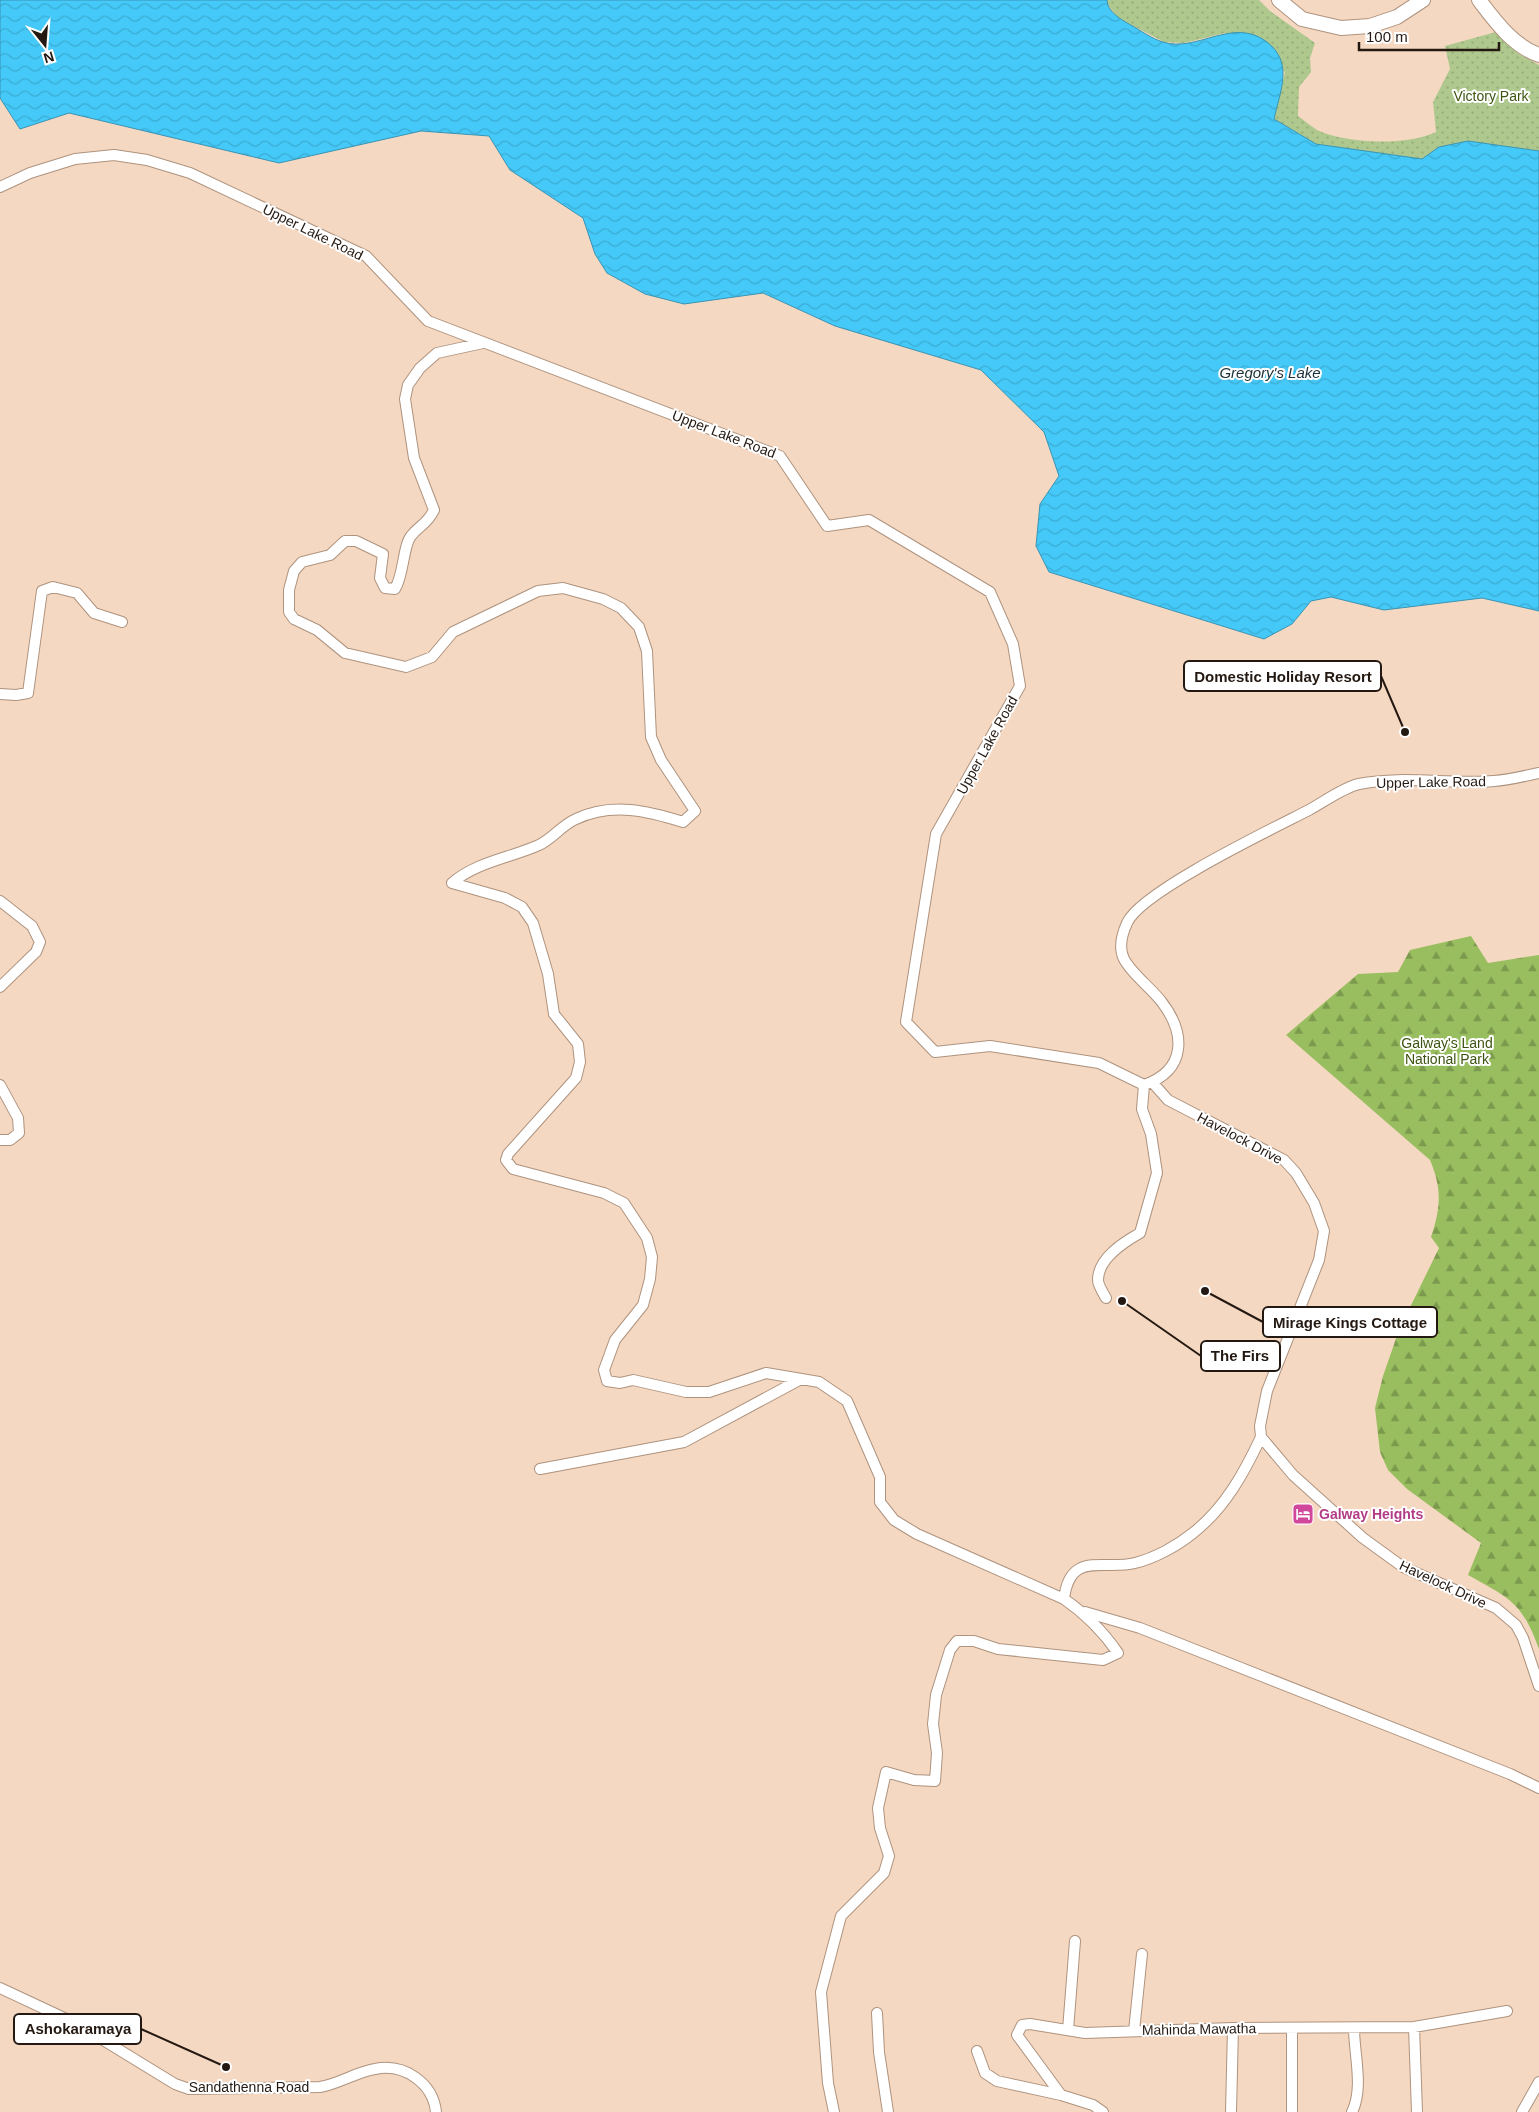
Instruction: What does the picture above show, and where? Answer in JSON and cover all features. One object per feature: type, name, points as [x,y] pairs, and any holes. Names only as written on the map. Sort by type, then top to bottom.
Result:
[{"type":"highway","points":[[1279,0],[1302,20],[1341,28],[1370,26],[1398,17],[1423,0]]},
{"type":"highway","points":[[1479,0],[1501,29],[1530,52],[1539,55]]},
{"type":"street","name":"Upper Lake Road","points":[[0,187],[30,174],[75,159],[114,155],[147,160],[181,170],[366,256],[428,321],[780,456],[827,526],[869,520],[990,592],[1014,644],[1020,686],[936,834],[906,1022],[936,1052],[990,1046],[1099,1063],[1148,1084],[1169,1070],[1178,1055],[1179,1035],[1162,1002],[1124,959],[1120,943],[1128,920],[1146,902],[1197,868],[1357,784],[1414,780],[1494,781],[1539,773]]},
{"type":"street","points":[[484,343],[437,353],[420,368],[408,384],[405,399],[414,458],[434,510],[428,522],[410,536],[400,580],[395,589],[385,588],[380,578],[384,554],[356,541],[344,541],[330,555],[302,562],[294,571],[289,590],[289,612],[294,619],[317,630],[344,653],[406,667],[432,657],[453,632],[538,590],[563,588],[603,599],[621,608],[639,627],[647,651],[651,737],[661,760],[695,811],[683,822],[645,810],[608,809],[575,819],[540,844],[465,872],[452,883],[505,898],[522,907],[533,923],[548,974],[554,1014],[578,1044],[580,1062],[576,1078],[508,1154],[506,1160],[513,1169],[604,1193],[624,1202],[647,1238],[652,1257],[650,1278],[643,1306],[615,1340],[604,1370],[607,1381],[620,1383],[633,1380],[686,1392],[709,1392],[766,1373],[819,1382],[847,1401],[880,1477],[880,1502],[894,1520],[917,1534],[1064,1599],[1082,1611],[1102,1630],[1118,1653],[1103,1660],[998,1649],[974,1641],[957,1641],[950,1650],[936,1695],[932,1724],[937,1753],[935,1781],[914,1780],[886,1772],[878,1808],[880,1828],[889,1856],[884,1873],[841,1916],[821,1992],[828,2084],[834,2112]]},
{"type":"street","points":[[0,694],[16,696],[28,693],[42,591],[54,587],[78,593],[94,613],[122,622]]},
{"type":"street","points":[[0,900],[32,926],[40,942],[36,952],[0,987]]},
{"type":"street","points":[[1106,1298],[1098,1280],[1101,1267],[1121,1244],[1140,1233],[1157,1173],[1151,1134],[1142,1109],[1148,1084]]},
{"type":"street","name":"Havelock Drive","points":[[1148,1084],[1168,1100],[1284,1160],[1296,1173],[1314,1203],[1324,1231],[1319,1260],[1267,1391],[1260,1426],[1261,1437],[1293,1475],[1363,1538],[1403,1567],[1496,1608],[1516,1625],[1523,1638],[1539,1686]]},
{"type":"street","points":[[0,1085],[18,1118],[18,1133],[10,1140],[0,1140]]},
{"type":"street","points":[[540,1469],[684,1442],[801,1379]]},
{"type":"street","points":[[1064,1599],[1065,1590],[1074,1572],[1086,1564],[1134,1564],[1164,1551],[1192,1534],[1219,1510],[1238,1483],[1261,1437]]},
{"type":"street","points":[[1082,1611],[1140,1628],[1510,1774],[1539,1788]]},
{"type":"street","points":[[1068,2030],[1075,1941]]},
{"type":"street","points":[[1134,2031],[1142,1954]]},
{"type":"street","name":"Sandathenna Road","points":[[0,1988],[77,2024],[175,2084],[189,2089],[320,2087],[333,2085],[374,2069],[387,2068],[412,2074],[421,2081],[435,2100],[436,2112]]},
{"type":"street","name":"Mahinda Mawatha","points":[[1061,2094],[1017,2035],[1022,2025],[1030,2024],[1085,2033],[1233,2028],[1414,2027],[1507,2011]]},
{"type":"street","points":[[877,2014],[879,2052],[888,2112]]},
{"type":"street","points":[[1414,2027],[1418,2112]]},
{"type":"street","points":[[1231,2112],[1233,2028]]},
{"type":"street","points":[[1292,2028],[1292,2112]]},
{"type":"street","points":[[1352,2112],[1355,2105],[1357,2077],[1354,2028]]},
{"type":"street","points":[[978,2051],[985,2072],[998,2081],[1061,2094],[1093,2105],[1103,2112]]},
{"type":"street","points":[[1522,2112],[1539,2082]]},
{"type":"green space","name":"Victory Park","points":[[1107,0],[1259,0],[1270,11],[1315,43],[1310,58],[1311,72],[1299,87],[1298,116],[1317,130],[1329,135],[1376,142],[1409,140],[1436,132],[1433,102],[1450,69],[1445,46],[1496,32],[1519,54],[1539,65],[1539,151],[1468,141],[1439,147],[1422,159],[1316,144],[1274,119],[1285,72],[1225,33],[1184,43],[1164,42],[1118,18],[1107,4]]},
{"type":"green space","name":"Galway's Land National Park","points":[[1471,936],[1488,963],[1539,955],[1539,1649],[1533,1633],[1520,1611],[1504,1596],[1468,1575],[1481,1543],[1407,1489],[1388,1470],[1380,1452],[1375,1408],[1383,1376],[1399,1330],[1439,1248],[1431,1237],[1437,1216],[1439,1198],[1437,1180],[1430,1160],[1286,1035],[1358,974],[1398,972],[1410,950]]},
{"type":"water","name":"Gregory's Lake","points":[[0,0],[1107,0],[1109,8],[1118,17],[1150,37],[1163,42],[1189,43],[1228,33],[1254,35],[1267,42],[1275,50],[1283,68],[1282,88],[1274,119],[1316,144],[1422,159],[1439,147],[1468,141],[1539,151],[1539,611],[1482,598],[1384,610],[1331,597],[1311,601],[1292,624],[1264,639],[1049,572],[1036,546],[1040,504],[1059,476],[1044,432],[981,370],[835,326],[763,293],[684,304],[645,294],[607,273],[595,254],[583,218],[510,170],[489,136],[421,131],[279,163],[69,113],[20,129],[0,98]]},
{"type":"place","name":"Domestic Holiday Resort","points":[[1405,732]]},
{"type":"place","name":"Mirage Kings Cottage","points":[[1205,1291]]},
{"type":"place","name":"The Firs","points":[[1122,1301]]},
{"type":"place","name":"Galway Heights","points":[[1303,1514]]},
{"type":"place","name":"Ashokaramaya","points":[[226,2067]]}]
